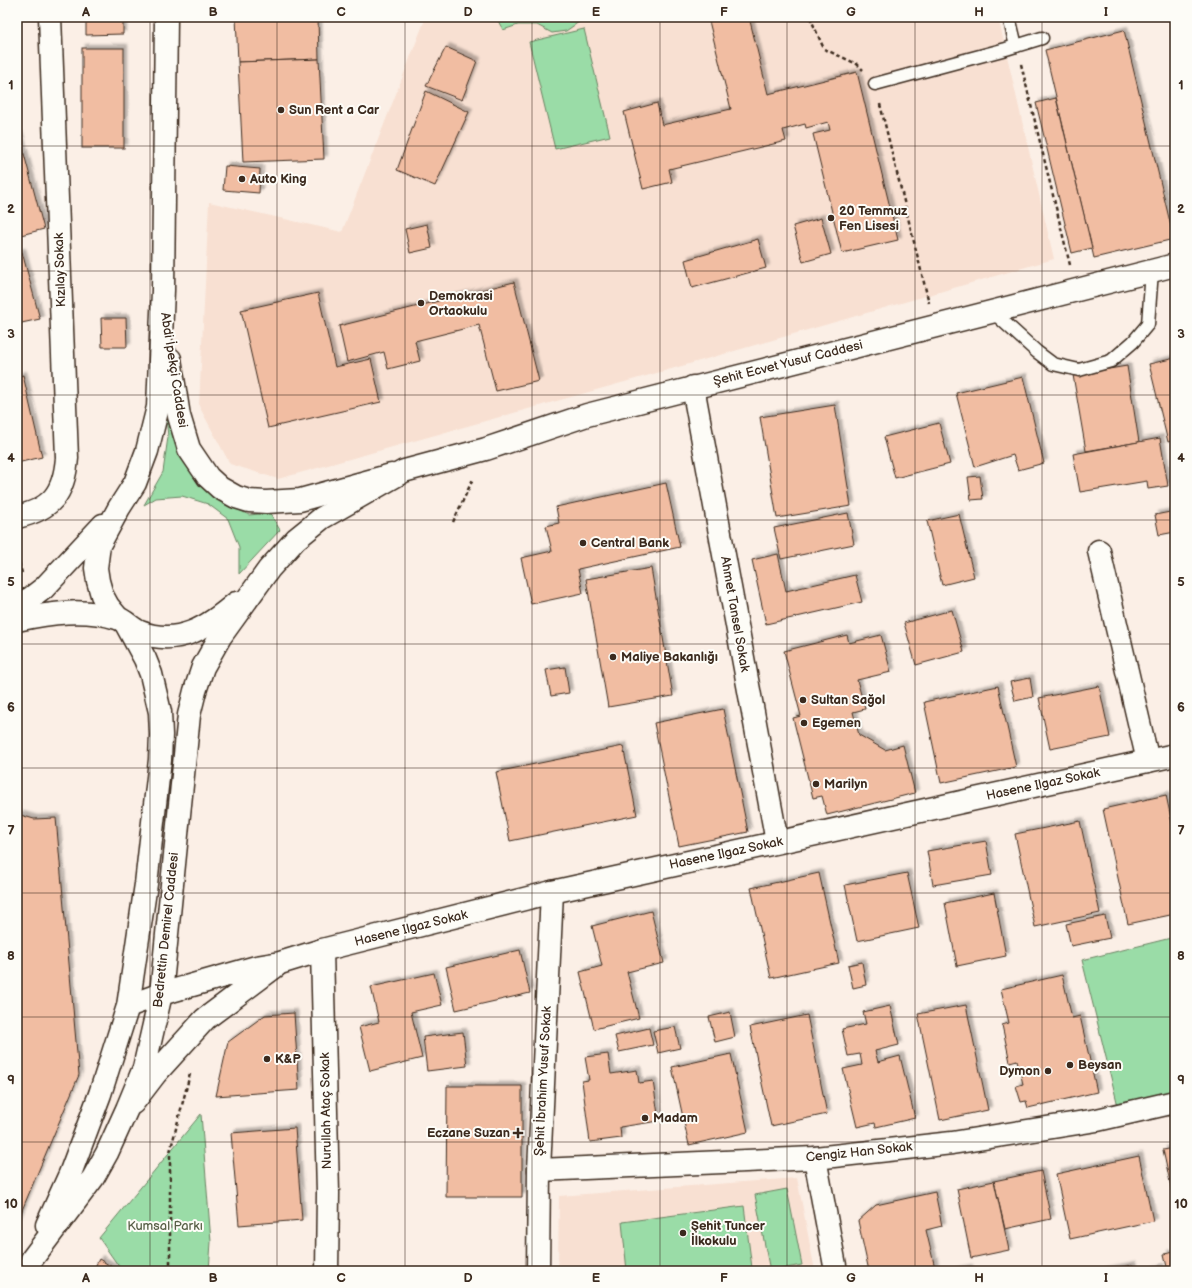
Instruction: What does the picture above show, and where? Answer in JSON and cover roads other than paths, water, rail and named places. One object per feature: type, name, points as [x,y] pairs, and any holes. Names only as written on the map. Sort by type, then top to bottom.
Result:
[{"type":"street","name":"Kızılay Sokak","points":[[27,514],[43,508],[58,492],[66,472],[67,458],[50,17]]},
{"type":"street","name":"Abdi İpekçi Caddesi","points":[[166,17],[163,290],[158,407],[147,450],[135,483],[119,508],[100,545],[96,568],[98,581],[102,595],[108,606],[122,621],[139,632],[169,638],[186,635],[201,630],[230,609],[257,586]]},
{"type":"street","name":"Şehit Ecvet Yusuf Caddesi","points":[[404,471],[486,449],[587,414],[1175,265]]},
{"type":"street","name":"Abdi İpekçi Caddesi","points":[[163,290],[170,361],[179,416],[183,430],[189,449],[208,477],[220,488],[236,497],[249,501],[276,502],[300,500],[404,471]]},
{"type":"street","name":"Ahmet Tansel Sokak","points":[[693,387],[777,842]]},
{"type":"street","points":[[257,586],[269,569],[296,539],[317,522],[342,505],[404,471]]},
{"type":"street","points":[[17,605],[31,598],[44,588],[119,508]]},
{"type":"street","points":[[1099,551],[1148,761]]},
{"type":"street","name":"Bedrettin Demirel Caddesi","points":[[28,1265],[93,1178],[107,1154],[128,1110],[144,1068],[161,994],[186,736],[190,709],[201,673],[210,655],[220,638],[257,586]]},
{"type":"street","points":[[17,620],[55,613],[90,612],[122,621]]},
{"type":"street","name":"Bedrettin Demirel Caddesi","points":[[28,1265],[70,1174],[100,1094],[128,1006],[146,884],[160,760],[160,712],[151,674],[139,646],[122,621]]},
{"type":"street","name":"Hasene Ilgaz Sokak","points":[[128,1006],[161,994],[256,967],[280,963],[322,950],[552,892],[1175,755]]},
{"type":"street","name":"Şehit İbrahim Yusuf Sokak","points":[[538,1271],[540,1170],[552,892]]},
{"type":"street","name":"Nurullah Ataç Sokak","points":[[322,950],[328,1193],[327,1271]]},
{"type":"street","name":"Hasene Ilgaz Sokak","points":[[128,1110],[156,1073],[205,1019],[280,963]]},
{"type":"street","name":"Cengiz Han Sokak","points":[[540,1170],[815,1158],[952,1143],[1097,1120],[1175,1102]]},
{"type":"street","points":[[815,1158],[836,1271]]},
{"type":"lane","points":[[1009,17],[1016,46]]},
{"type":"lane","points":[[875,84],[1006,50],[1042,38]]},
{"type":"lane","points":[[993,312],[1037,352],[1054,364],[1079,370],[1111,361],[1133,342],[1148,324],[1152,271]]},
{"type":"place","name":"Sun Rent a Car","points":[[281,110]]},
{"type":"place","name":"Auto King","points":[[242,179]]},
{"type":"place","name":"20 Temmuz Fen Lisesi","points":[[831,218]]},
{"type":"place","name":"Demokrasi Ortaokulu","points":[[421,303]]},
{"type":"place","name":"Central Bank","points":[[583,543]]},
{"type":"place","name":"Maliye Bakanlığı","points":[[613,657]]},
{"type":"place","name":"Sultan Sağol","points":[[803,700]]},
{"type":"place","name":"Egemen","points":[[804,723]]},
{"type":"place","name":"Marilyn","points":[[816,784]]},
{"type":"place","name":"K&P","points":[[267,1059]]},
{"type":"place","name":"Beysan","points":[[1070,1065]]},
{"type":"place","name":"Dymon","points":[[1048,1071]]},
{"type":"place","name":"Madam","points":[[645,1118]]},
{"type":"place","name":"Eczane Suzan","points":[[518,1133]]},
{"type":"place","name":"Şehit Tuncer İlkokulu","points":[[683,1233]]},
{"type":"park label","name":"Kumsal Parkı","points":[[165,1226]]}]
